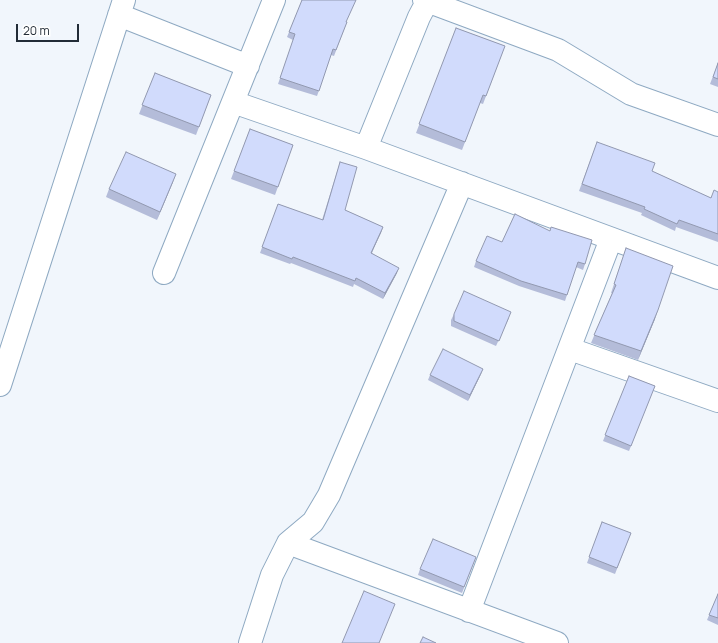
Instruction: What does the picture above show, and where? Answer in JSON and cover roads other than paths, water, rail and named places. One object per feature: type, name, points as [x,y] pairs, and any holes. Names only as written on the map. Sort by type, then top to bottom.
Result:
[{"type":"street","points":[[164,273],[274,0]]},
{"type":"street","points":[[366,148],[419,17],[427,1],[558,50],[631,94],[718,125]]},
{"type":"street","points":[[0,385],[5,355],[122,8],[248,66]]},
{"type":"street","points":[[233,102],[366,148],[718,278]]},
{"type":"street","points":[[250,643],[272,575],[288,543],[313,522],[329,495],[462,183]]},
{"type":"street","points":[[469,611],[611,239]]},
{"type":"street","points":[[570,349],[718,401]]},
{"type":"street","points":[[288,543],[557,643]]}]
